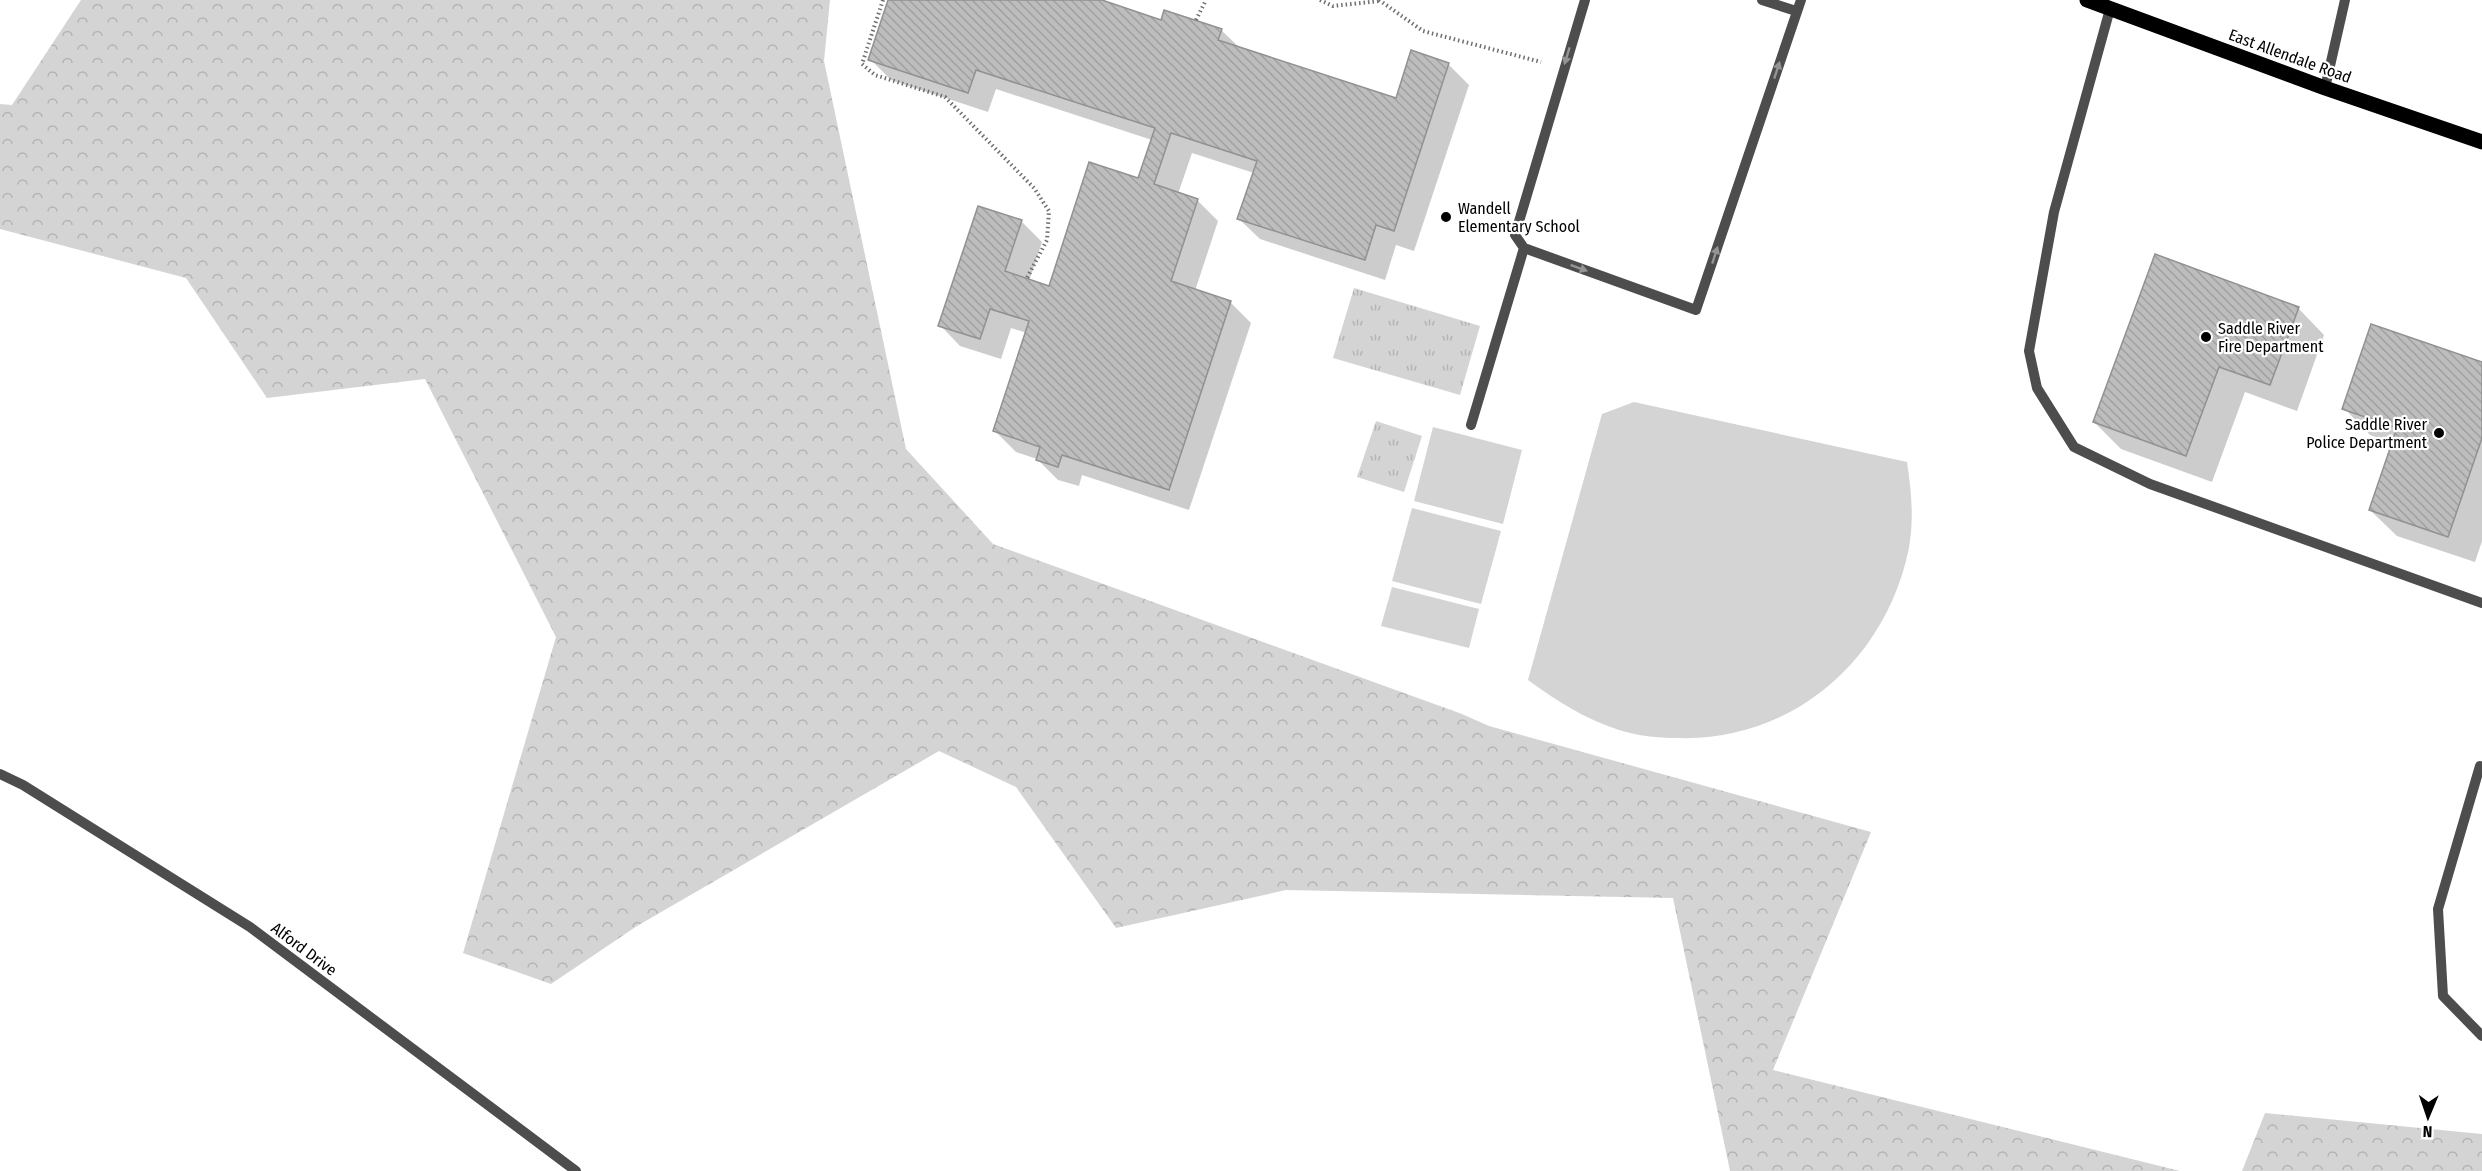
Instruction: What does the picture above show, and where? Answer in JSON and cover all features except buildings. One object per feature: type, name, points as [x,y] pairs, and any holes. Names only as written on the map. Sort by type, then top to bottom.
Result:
[{"type":"main road","name":"East Allendale Road","points":[[2087,0],[2325,88],[2482,142]]},
{"type":"street","points":[[1585,0],[1515,235],[1524,248],[1696,310],[1801,0]]},
{"type":"street","points":[[1762,0],[1796,11]]},
{"type":"street","points":[[2325,88],[2345,0]]},
{"type":"street","points":[[2110,9],[2054,212],[2029,351],[2037,388],[2074,447],[2150,484],[2482,603]]},
{"type":"street","points":[[1471,425],[1524,248]]},
{"type":"street","points":[[2480,766],[2438,909],[2443,996],[2482,1036]]},
{"type":"street","name":"Alford Drive","points":[[0,774],[23,785],[250,927],[576,1171]]},
{"type":"path","points":[[883,0],[862,64],[875,75],[945,97],[1034,188],[1049,211],[1047,240],[1027,278]]},
{"type":"path","points":[[1196,20],[1206,0]]},
{"type":"path","points":[[1320,0],[1333,6],[1379,0],[1423,31],[1563,68]]},
{"type":"green space","points":[[81,0],[830,0],[824,61],[906,449],[993,544],[1462,714],[1489,726],[1871,832],[1773,1070],[2180,1171],[1730,1171],[1673,898],[1286,890],[1116,928],[1016,787],[939,751],[637,926],[551,984],[463,953],[556,637],[425,379],[267,398],[186,278],[0,229],[0,104],[12,105]]},
{"type":"green space","points":[[1354,288],[1480,326],[1460,395],[1333,358]]},
{"type":"green space","points":[[1634,402],[1907,462],[1912,524],[1909,549],[1893,599],[1874,634],[1851,664],[1823,690],[1791,711],[1756,727],[1718,736],[1663,738],[1633,734],[1583,715],[1528,680],[1602,414]]},
{"type":"green space","points":[[1376,421],[1422,436],[1404,492],[1357,477]]},
{"type":"green space","points":[[1433,427],[1522,450],[1503,524],[1414,501]]},
{"type":"green space","points":[[1412,508],[1501,531],[1481,604],[1392,581]]},
{"type":"green space","points":[[1392,587],[1479,609],[1469,648],[1381,626]]},
{"type":"green space","points":[[2265,1113],[2482,1134],[2482,1171],[2242,1171]]},
{"type":"place","name":"Wandell Elementary School","points":[[1446,217]]},
{"type":"place","name":"Saddle River Fire Department","points":[[2206,337]]},
{"type":"place","name":"Saddle River Police Department","points":[[2439,433]]}]
